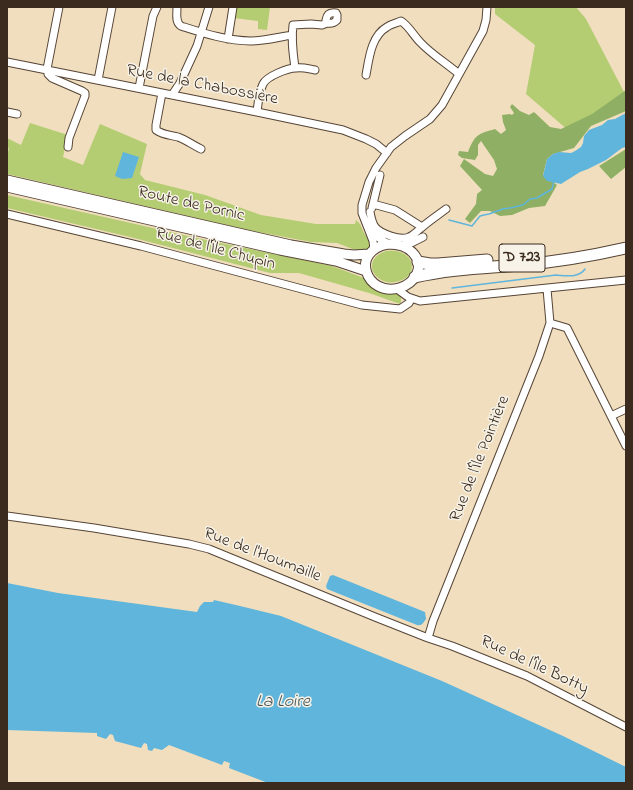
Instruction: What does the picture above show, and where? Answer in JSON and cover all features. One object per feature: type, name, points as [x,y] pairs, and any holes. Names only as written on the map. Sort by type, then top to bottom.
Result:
[{"type":"highway","name":"D 723","points":[[416,257],[430,264],[446,264],[558,254],[626,242]]},
{"type":"highway","name":"D 723","points":[[413,280],[461,270],[554,262],[626,248]]},
{"type":"main road","name":"Route de Pornic","points":[[7,180],[291,245],[344,254],[368,253]]},
{"type":"main road","name":"Route de Pornic","points":[[7,187],[272,249],[336,261],[366,271]]},
{"type":"main road","points":[[388,244],[397,244],[408,249],[416,257],[418,268],[413,280],[407,285],[397,289],[387,289],[378,286],[369,279],[366,271],[365,264],[368,253],[380,246],[388,244]]},
{"type":"street","points":[[59,7],[47,70],[48,74],[52,78],[85,93],[82,106],[69,138],[68,147]]},
{"type":"street","points":[[98,80],[112,7]]},
{"type":"street","points":[[138,88],[153,16],[157,7]]},
{"type":"street","points":[[177,7],[177,20],[178,24],[181,26],[228,39],[252,41],[292,35]]},
{"type":"street","points":[[172,95],[192,59],[209,7]]},
{"type":"street","points":[[228,39],[233,7]]},
{"type":"street","points":[[446,209],[422,227],[416,234],[408,238],[400,239],[385,234],[379,230],[362,205],[369,182],[376,168],[387,153],[404,136],[433,116],[442,105],[483,30],[486,20],[487,7]]},
{"type":"street","points":[[366,75],[372,47],[379,35],[386,27],[401,20],[405,23],[418,41],[459,74]]},
{"type":"street","points":[[296,68],[292,50],[293,25],[322,25],[327,23]]},
{"type":"street","name":"Rue de la Chabossière","points":[[7,62],[343,130],[376,144],[387,153]]},
{"type":"street","points":[[257,112],[262,85],[269,77],[296,68],[316,70]]},
{"type":"street","points":[[162,93],[156,130],[189,142],[201,149]]},
{"type":"street","points":[[7,112],[17,114]]},
{"type":"street","points":[[368,253],[373,241],[366,226],[366,212],[373,204],[380,175]]},
{"type":"street","points":[[373,204],[395,210],[422,227]]},
{"type":"street","name":"Rue de l'Île Chupin","points":[[7,214],[141,246],[362,305],[400,309],[409,303],[411,299]]},
{"type":"street","points":[[366,226],[388,244]]},
{"type":"street","points":[[401,246],[421,238],[415,246],[416,257]]},
{"type":"street","points":[[411,299],[410,294],[413,280]]},
{"type":"street","points":[[397,289],[411,299],[420,301],[626,280]]},
{"type":"street","name":"Rue de l'Île Pointière","points":[[428,638],[433,621],[539,356],[550,323],[547,289]]},
{"type":"street","points":[[550,323],[567,328],[626,446]]},
{"type":"street","points":[[611,416],[626,409]]},
{"type":"street","name":"Rue de l'Houmaille","points":[[7,516],[168,540],[204,548],[428,638]]},
{"type":"street","name":"Rue de l'Île Botty","points":[[428,638],[527,676],[626,727]]},
{"type":"green space","points":[[235,7],[270,7],[267,30],[258,29],[258,21],[234,18]]},
{"type":"green space","points":[[495,7],[576,7],[586,19],[624,92],[569,131],[526,94],[535,45],[495,14]]},
{"type":"green space","points":[[626,90],[626,111],[591,126],[574,148],[553,154],[547,159],[543,175],[557,185],[545,206],[529,208],[512,215],[500,216],[490,211],[481,211],[470,223],[465,219],[476,204],[477,194],[482,190],[460,166],[464,159],[485,174],[493,176],[497,169],[494,160],[481,141],[478,145],[478,155],[475,160],[462,158],[458,155],[459,151],[468,152],[477,136],[484,132],[495,129],[501,134],[506,130],[502,115],[512,115],[514,113],[510,107],[512,104],[520,111],[529,115],[534,112],[550,127],[561,129],[592,114]]},
{"type":"green space","points":[[30,123],[68,135],[63,157],[83,165],[100,124],[147,144],[140,174],[145,180],[205,195],[261,215],[316,224],[355,224],[356,220],[370,241],[370,248],[360,252],[337,243],[311,242],[248,230],[7,174],[7,156],[9,148],[7,147],[7,138],[21,145]]},
{"type":"green space","points":[[626,149],[626,167],[611,179],[599,166]]},
{"type":"green space","points":[[7,195],[197,238],[332,266],[364,278],[370,285],[379,290],[399,294],[401,297],[401,302],[400,304],[369,293],[299,273],[270,273],[130,237],[7,208]]},
{"type":"green space","points":[[386,251],[398,252],[409,258],[412,268],[410,274],[405,279],[385,282],[374,273],[372,267],[373,261],[377,256]]},
{"type":"water","points":[[626,113],[626,147],[622,148],[606,160],[580,172],[561,184],[547,181],[543,176],[547,159],[553,154],[559,152],[571,153],[575,151],[581,147],[584,136],[589,130]]},
{"type":"water","points":[[123,152],[139,157],[132,178],[122,179],[115,176]]},
{"type":"water","points":[[333,575],[425,612],[426,619],[421,625],[417,625],[327,589],[326,586],[330,576]]},
{"type":"water","name":"La Loire","points":[[7,583],[58,593],[197,612],[204,602],[213,602],[214,600],[281,616],[442,681],[563,736],[626,767],[626,783],[268,783],[229,768],[230,763],[224,761],[222,765],[169,745],[162,750],[154,748],[152,751],[148,750],[147,744],[144,743],[141,748],[115,741],[113,735],[110,734],[106,739],[97,736],[97,733],[7,730]]},
{"type":"waterway","points":[[449,220],[472,226],[480,216],[523,205],[530,199],[537,198],[552,189],[554,181]]},
{"type":"waterway","points":[[452,288],[556,275],[572,276],[579,274],[585,269]]}]
